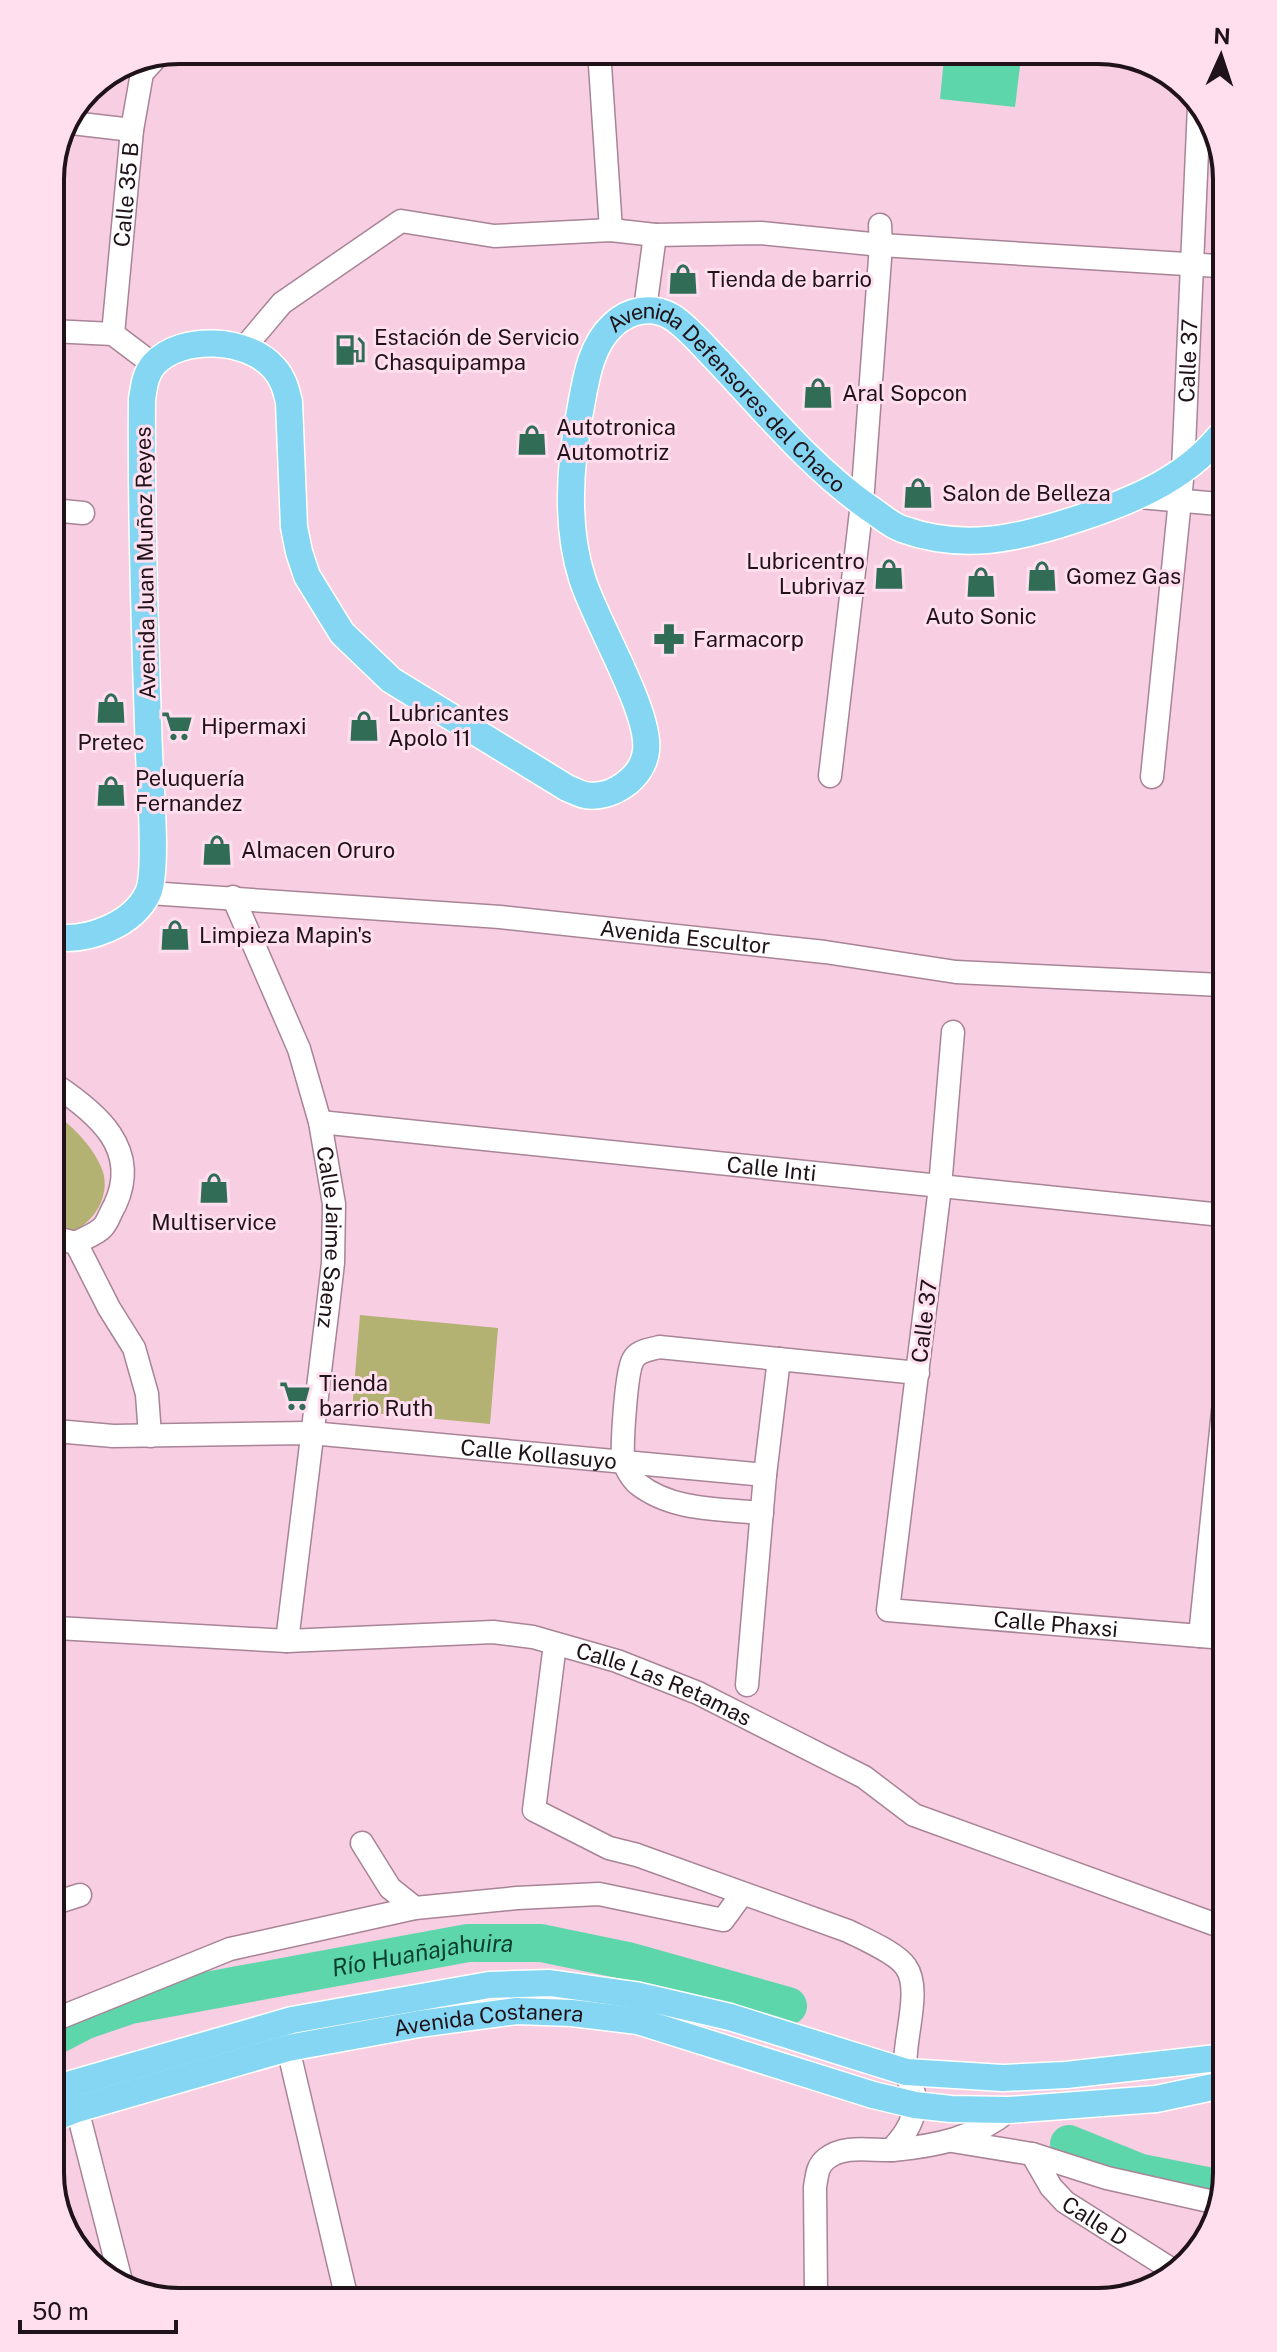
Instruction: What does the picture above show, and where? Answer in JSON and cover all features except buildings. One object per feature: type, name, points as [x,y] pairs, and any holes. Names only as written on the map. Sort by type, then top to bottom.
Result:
[{"type":"main road","name":"Avenida Defensores del Chaco","points":[[244,348],[260,355],[284,382],[291,422],[294,527],[299,552],[307,576],[342,633],[391,680],[567,788],[584,795],[602,795],[622,787],[637,773],[646,753],[644,729],[633,698],[582,578],[572,518],[575,437],[594,352],[608,330],[623,315],[645,309],[670,316],[833,481],[898,528],[957,542],[988,541],[1029,533],[1139,497],[1183,470],[1213,443]]},
{"type":"main road","points":[[154,365],[168,354],[193,345],[218,344],[244,348]]},
{"type":"main road","name":"Avenida Juan Muñoz Reyes","points":[[149,893],[151,824],[142,430],[146,379],[154,365]]},
{"type":"main road","points":[[64,939],[101,932],[132,915],[149,893]]},
{"type":"main road","name":"Avenida Costanera","points":[[67,2100],[292,2020],[489,1985],[550,1983],[635,1995],[730,2017],[906,2072],[1019,2077],[1213,2061]]},
{"type":"main road","name":"Avenida Costanera","points":[[67,2100],[288,2048],[419,2024],[517,2011],[572,2013],[638,2021],[755,2059],[915,2105],[951,2109],[1009,2110],[1156,2099],[1213,2087]]},
{"type":"main road","points":[[1156,2099],[1213,2077]]},
{"type":"street","points":[[600,64],[611,230]]},
{"type":"street","name":"Calle 35 B","points":[[113,334],[132,130],[142,71]]},
{"type":"street","name":"Calle 37","points":[[1180,500],[1198,122]]},
{"type":"street","points":[[79,124],[132,130]]},
{"type":"street","points":[[244,348],[282,303],[401,221],[494,236],[611,230],[655,235],[880,235],[1213,266]]},
{"type":"street","points":[[645,309],[655,235]]},
{"type":"street","points":[[830,776],[862,503],[880,235]]},
{"type":"street","points":[[64,332],[113,334],[154,365]]},
{"type":"street","points":[[1139,497],[1213,503]]},
{"type":"street","points":[[1152,777],[1180,500]]},
{"type":"street","points":[[64,511],[83,513]]},
{"type":"street","name":"Avenida Escultor","points":[[149,893],[500,917],[825,952],[956,972],[1213,985]]},
{"type":"street","name":"Calle Jaime Saenz","points":[[233,897],[294,1035],[320,1122],[334,1204],[333,1263],[287,1641]]},
{"type":"street","name":"Calle 37","points":[[888,1610],[940,1187],[953,1032]]},
{"type":"street","points":[[64,1092],[111,1135],[120,1150],[124,1178],[104,1227],[66,1241],[134,1348],[147,1394],[150,1436]]},
{"type":"street","name":"Calle Inti","points":[[320,1122],[1213,1214]]},
{"type":"street","points":[[762,1513],[694,1506],[657,1498],[634,1481],[623,1461],[628,1385],[633,1360],[641,1352],[659,1347],[918,1373]]},
{"type":"street","points":[[747,1685],[765,1475],[779,1359]]},
{"type":"street","name":"Calle Kollasuyo","points":[[64,1431],[150,1436],[311,1433],[765,1475]]},
{"type":"street","points":[[1200,1636],[1213,1542]]},
{"type":"street","name":"Calle Phaxsi","points":[[888,1610],[1213,1637]]},
{"type":"street","name":"Calle Las Retamas","points":[[64,1628],[287,1641],[493,1632],[533,1637],[617,1661],[698,1693],[864,1777],[914,1815],[1213,1924]]},
{"type":"street","points":[[555,1644],[534,1810],[609,1848],[637,1855],[848,1931],[906,1966],[913,1986],[906,2072],[916,2095],[907,2132],[891,2150]]},
{"type":"street","points":[[362,1843],[390,1888],[415,1908]]},
{"type":"street","points":[[64,2016],[230,1949],[415,1908],[599,1894],[723,1920],[742,1894]]},
{"type":"street","points":[[288,2048],[344,2288]]},
{"type":"street","points":[[67,2100],[117,2269]]},
{"type":"street","name":"Avenida Costanera","points":[[816,2288],[815,2187],[818,2170],[826,2158],[843,2150],[891,2150],[951,2141],[994,2123],[1009,2110]]},
{"type":"street","points":[[951,2141],[1032,2154],[1107,2178],[1209,2201]]},
{"type":"street","name":"Calle D","points":[[1032,2154],[1051,2187],[1065,2202],[1165,2266]]},
{"type":"shaded area","points":[[943,64],[1020,66],[1015,107],[940,99]]},
{"type":"shaded area","points":[[64,1121],[89,1147],[105,1181],[99,1206],[82,1227],[64,1233]]},
{"type":"shaded area","points":[[360,1315],[498,1328],[490,1424],[352,1411]]},
{"type":"waterway","name":"Río Huañajahuira","points":[[64,2031],[86,2020],[130,2005],[468,1943],[541,1943],[628,1961],[788,2006]]},
{"type":"waterway","name":"Río Huañajahuira","points":[[1069,2144],[1141,2173],[1212,2187]]},
{"type":"place","name":"Tienda de barrio","points":[[683,279]]},
{"type":"place","name":"Estación de Servicio Chasquipampa","points":[[350,350]]},
{"type":"place","name":"Aral Sopcon","points":[[818,393]]},
{"type":"place","name":"Autotronica Automotriz","points":[[532,440]]},
{"type":"place","name":"Salon de Belleza","points":[[918,493]]},
{"type":"place","name":"Lubricentro Lubrivaz","points":[[889,574]]},
{"type":"place","name":"Gomez Gas","points":[[1042,576]]},
{"type":"place","name":"Auto Sonic","points":[[981,582]]},
{"type":"place","name":"Farmacorp","points":[[669,639]]},
{"type":"place","name":"Pretec","points":[[111,708]]},
{"type":"place","name":"Hipermaxi","points":[[177,726]]},
{"type":"place","name":"Lubricantes Apolo 11","points":[[364,726]]},
{"type":"place","name":"Peluquería Fernandez","points":[[111,791]]},
{"type":"place","name":"Almacen Oruro","points":[[217,850]]},
{"type":"place","name":"Limpieza Mapin's","points":[[175,935]]},
{"type":"place","name":"Multiservice","points":[[214,1188]]},
{"type":"place","name":"Tienda barrio Ruth","points":[[295,1396]]}]
